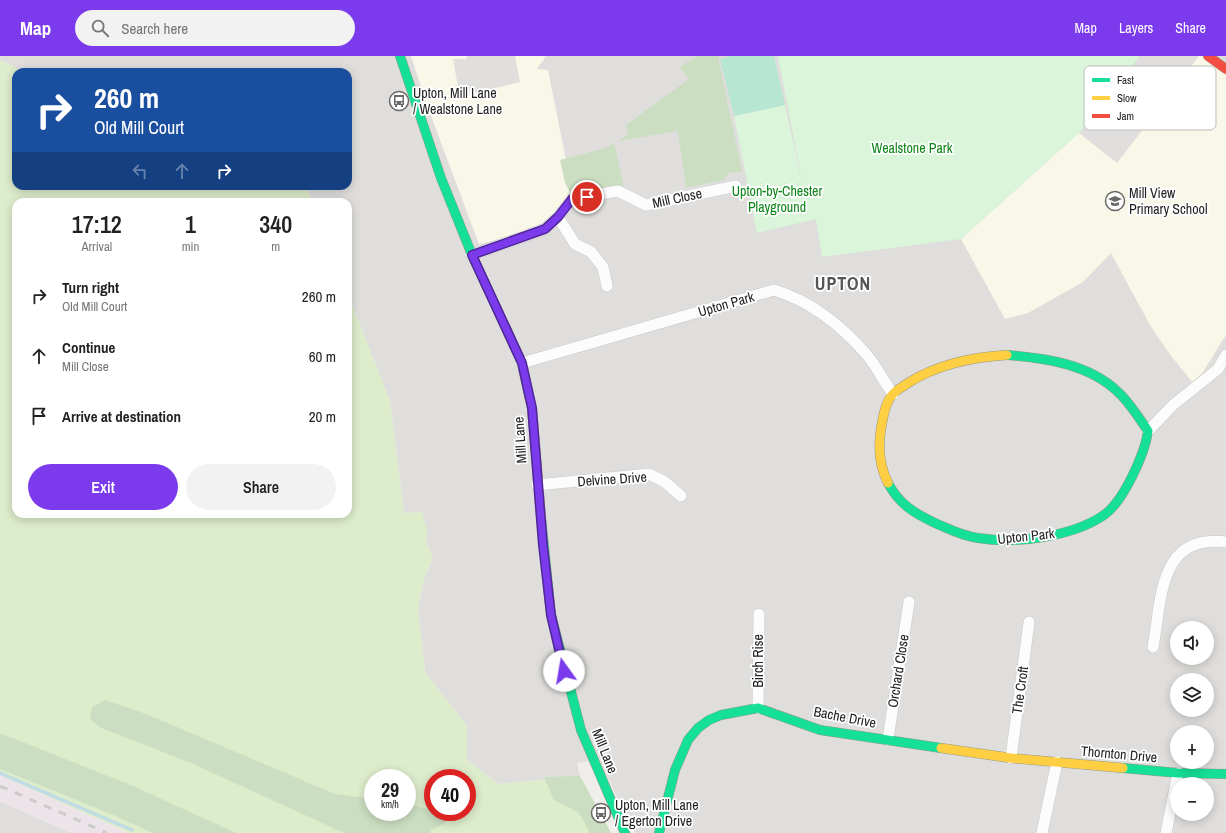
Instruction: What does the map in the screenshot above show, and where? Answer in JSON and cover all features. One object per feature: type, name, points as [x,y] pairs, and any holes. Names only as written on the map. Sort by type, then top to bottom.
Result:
[{"type":"street","name":"Mill Lane","points":[[400,56],[403,69],[441,178],[472,255],[522,363],[532,408],[537,485],[551,615],[564,671],[581,730],[625,833]]},
{"type":"street","points":[[1208,56],[1226,69]]},
{"type":"street","name":"Mill Close","points":[[472,255],[545,229],[558,217],[572,199],[618,191],[646,205],[736,186]]},
{"type":"street","points":[[558,217],[575,244],[591,252],[603,267],[607,286]]},
{"type":"street","name":"Upton Park","points":[[522,363],[774,290],[794,296],[842,330],[867,356],[893,394],[880,427],[878,452],[883,474],[894,494],[908,509],[930,520],[962,534],[985,539],[1003,540],[1054,534],[1080,527],[1105,514],[1117,499],[1143,457],[1148,431]]},
{"type":"street","points":[[893,394],[934,367],[984,356],[1029,356],[1071,366],[1091,373],[1117,391],[1148,431],[1173,405],[1218,369],[1226,355]]},
{"type":"street","name":"Delvine Drive","points":[[537,485],[649,474],[666,482],[681,496]]},
{"type":"street","points":[[1153,647],[1166,573],[1173,561],[1184,550],[1195,543],[1210,540],[1226,542]]},
{"type":"street","name":"Orchard Close","points":[[888,739],[909,602]]},
{"type":"street","name":"Birch Rise","points":[[758,708],[759,614]]},
{"type":"street","name":"The Croft","points":[[1011,758],[1029,622]]},
{"type":"street","points":[[659,833],[675,770],[688,740],[698,728],[708,720],[721,715],[758,708]]},
{"type":"street","name":"Bache Drive","points":[[758,708],[820,730],[1011,758],[1057,762]]},
{"type":"street","points":[[1042,833],[1057,762]]},
{"type":"street","name":"Thornton Drive","points":[[1057,762],[1212,776],[1226,774]]},
{"type":"street","points":[[1166,833],[1178,773]]},
{"type":"shaded area","points":[[0,56],[1226,56],[1226,833],[635,833],[598,759],[577,763],[580,776],[498,784],[467,760],[467,726],[425,672],[418,608],[424,579],[431,562],[432,554],[426,543],[427,530],[404,513],[390,401],[352,304],[352,198],[310,198],[308,190],[352,190],[352,68],[17,68],[0,60]]},
{"type":"shaded area","points":[[411,56],[546,56],[537,69],[548,70],[573,195],[545,223],[503,239],[479,244],[428,108]]},
{"type":"shaded area","points":[[467,56],[515,56],[520,82],[474,93],[465,90],[464,86],[458,87],[453,59],[466,59]]},
{"type":"shaded area","name":"Mill View Primary School","points":[[1199,56],[1208,56],[1226,69],[1226,335],[1203,372],[1193,383],[1151,327],[1111,253],[1083,282],[1028,313],[1005,319],[961,239],[1079,133],[1117,163],[1142,130],[1216,130],[1216,66],[1191,66]]},
{"type":"shaded area","points":[[585,89],[595,101],[590,105],[611,132],[588,148],[579,135],[570,138],[561,111],[571,107],[568,101]]},
{"type":"shaded area","points":[[0,775],[129,833],[71,833],[0,801]]},
{"type":"shaded area","points":[[0,801],[71,833],[0,833]]},
{"type":"green space","points":[[697,56],[718,56],[742,172],[728,173],[724,180],[686,188],[678,131],[618,141],[628,134],[626,125],[689,79],[680,67]]},
{"type":"green space","points":[[731,56],[774,56],[785,105],[734,116],[720,59]]},
{"type":"green space","name":"Wealstone Park","points":[[778,56],[1140,56],[1132,66],[1084,66],[1084,127],[1079,133],[961,239],[822,257],[816,219],[757,233],[734,116],[785,105],[804,192]]},
{"type":"green space","points":[[0,60],[17,68],[12,68],[12,190],[308,190],[310,198],[12,198],[12,518],[352,518],[352,304],[390,401],[404,513],[422,512],[427,530],[426,543],[432,554],[431,562],[424,579],[418,608],[425,672],[467,726],[467,760],[498,784],[580,776],[611,833],[129,833],[0,775]]},
{"type":"green space","points":[[614,143],[624,186],[616,185],[571,194],[565,183],[560,160],[606,148]]},
{"type":"green space","points":[[105,700],[146,714],[335,794],[364,798],[364,821],[416,821],[416,806],[424,808],[424,821],[445,821],[445,823],[431,830],[430,833],[344,833],[191,763],[99,727],[90,719],[92,707]]},
{"type":"green space","points":[[0,733],[133,786],[236,833],[153,833],[111,814],[0,769]]},
{"type":"green space","points":[[580,776],[611,833],[590,833],[579,813],[554,800],[544,777]]},
{"type":"waterway","points":[[0,773],[132,830]]},
{"type":"railway","points":[[0,786],[107,833]]},
{"type":"traffic: fast","points":[[400,56],[441,178],[472,255],[522,363],[529,396]]},
{"type":"traffic: fast","points":[[888,483],[902,502],[927,519],[966,536],[993,540],[1026,539],[1060,534],[1091,523],[1111,509],[1132,477],[1143,452],[1148,431],[1122,396],[1106,382],[1094,375],[1066,364],[1036,358],[1007,355]]},
{"type":"traffic: fast","points":[[541,517],[551,615],[581,730],[625,833]]},
{"type":"traffic: fast","points":[[659,833],[675,770],[688,740],[698,728],[709,720],[721,715],[758,708],[820,730],[941,748]]},
{"type":"traffic: fast","points":[[1123,768],[1178,773],[1226,774]]},
{"type":"traffic: slow","points":[[888,483],[881,463],[880,442],[885,410],[890,398],[895,392],[919,376],[943,366],[968,360],[1007,355]]},
{"type":"traffic: slow","points":[[529,396],[532,408],[541,517]]},
{"type":"traffic: slow","points":[[941,748],[1011,758],[1123,768]]},
{"type":"traffic: jam","points":[[1208,56],[1226,69]]},
{"type":"place","name":"Upton, Mill Lane / Wealstone Lane","points":[[399,101]]},
{"type":"place","name":"Mill View Primary School","points":[[1115,201]]},
{"type":"place","name":"Upton, Mill Lane / Egerton Drive","points":[[601,813]]},
{"type":"district","name":"UPTON","points":[[843,284]]},
{"type":"route","points":[[564,671],[551,615],[537,485],[532,408],[522,363],[472,255],[545,229],[558,217],[572,199],[587,197]]},
{"type":"park label","name":"Upton-by-Chester Playground","points":[[777,200]]}]
